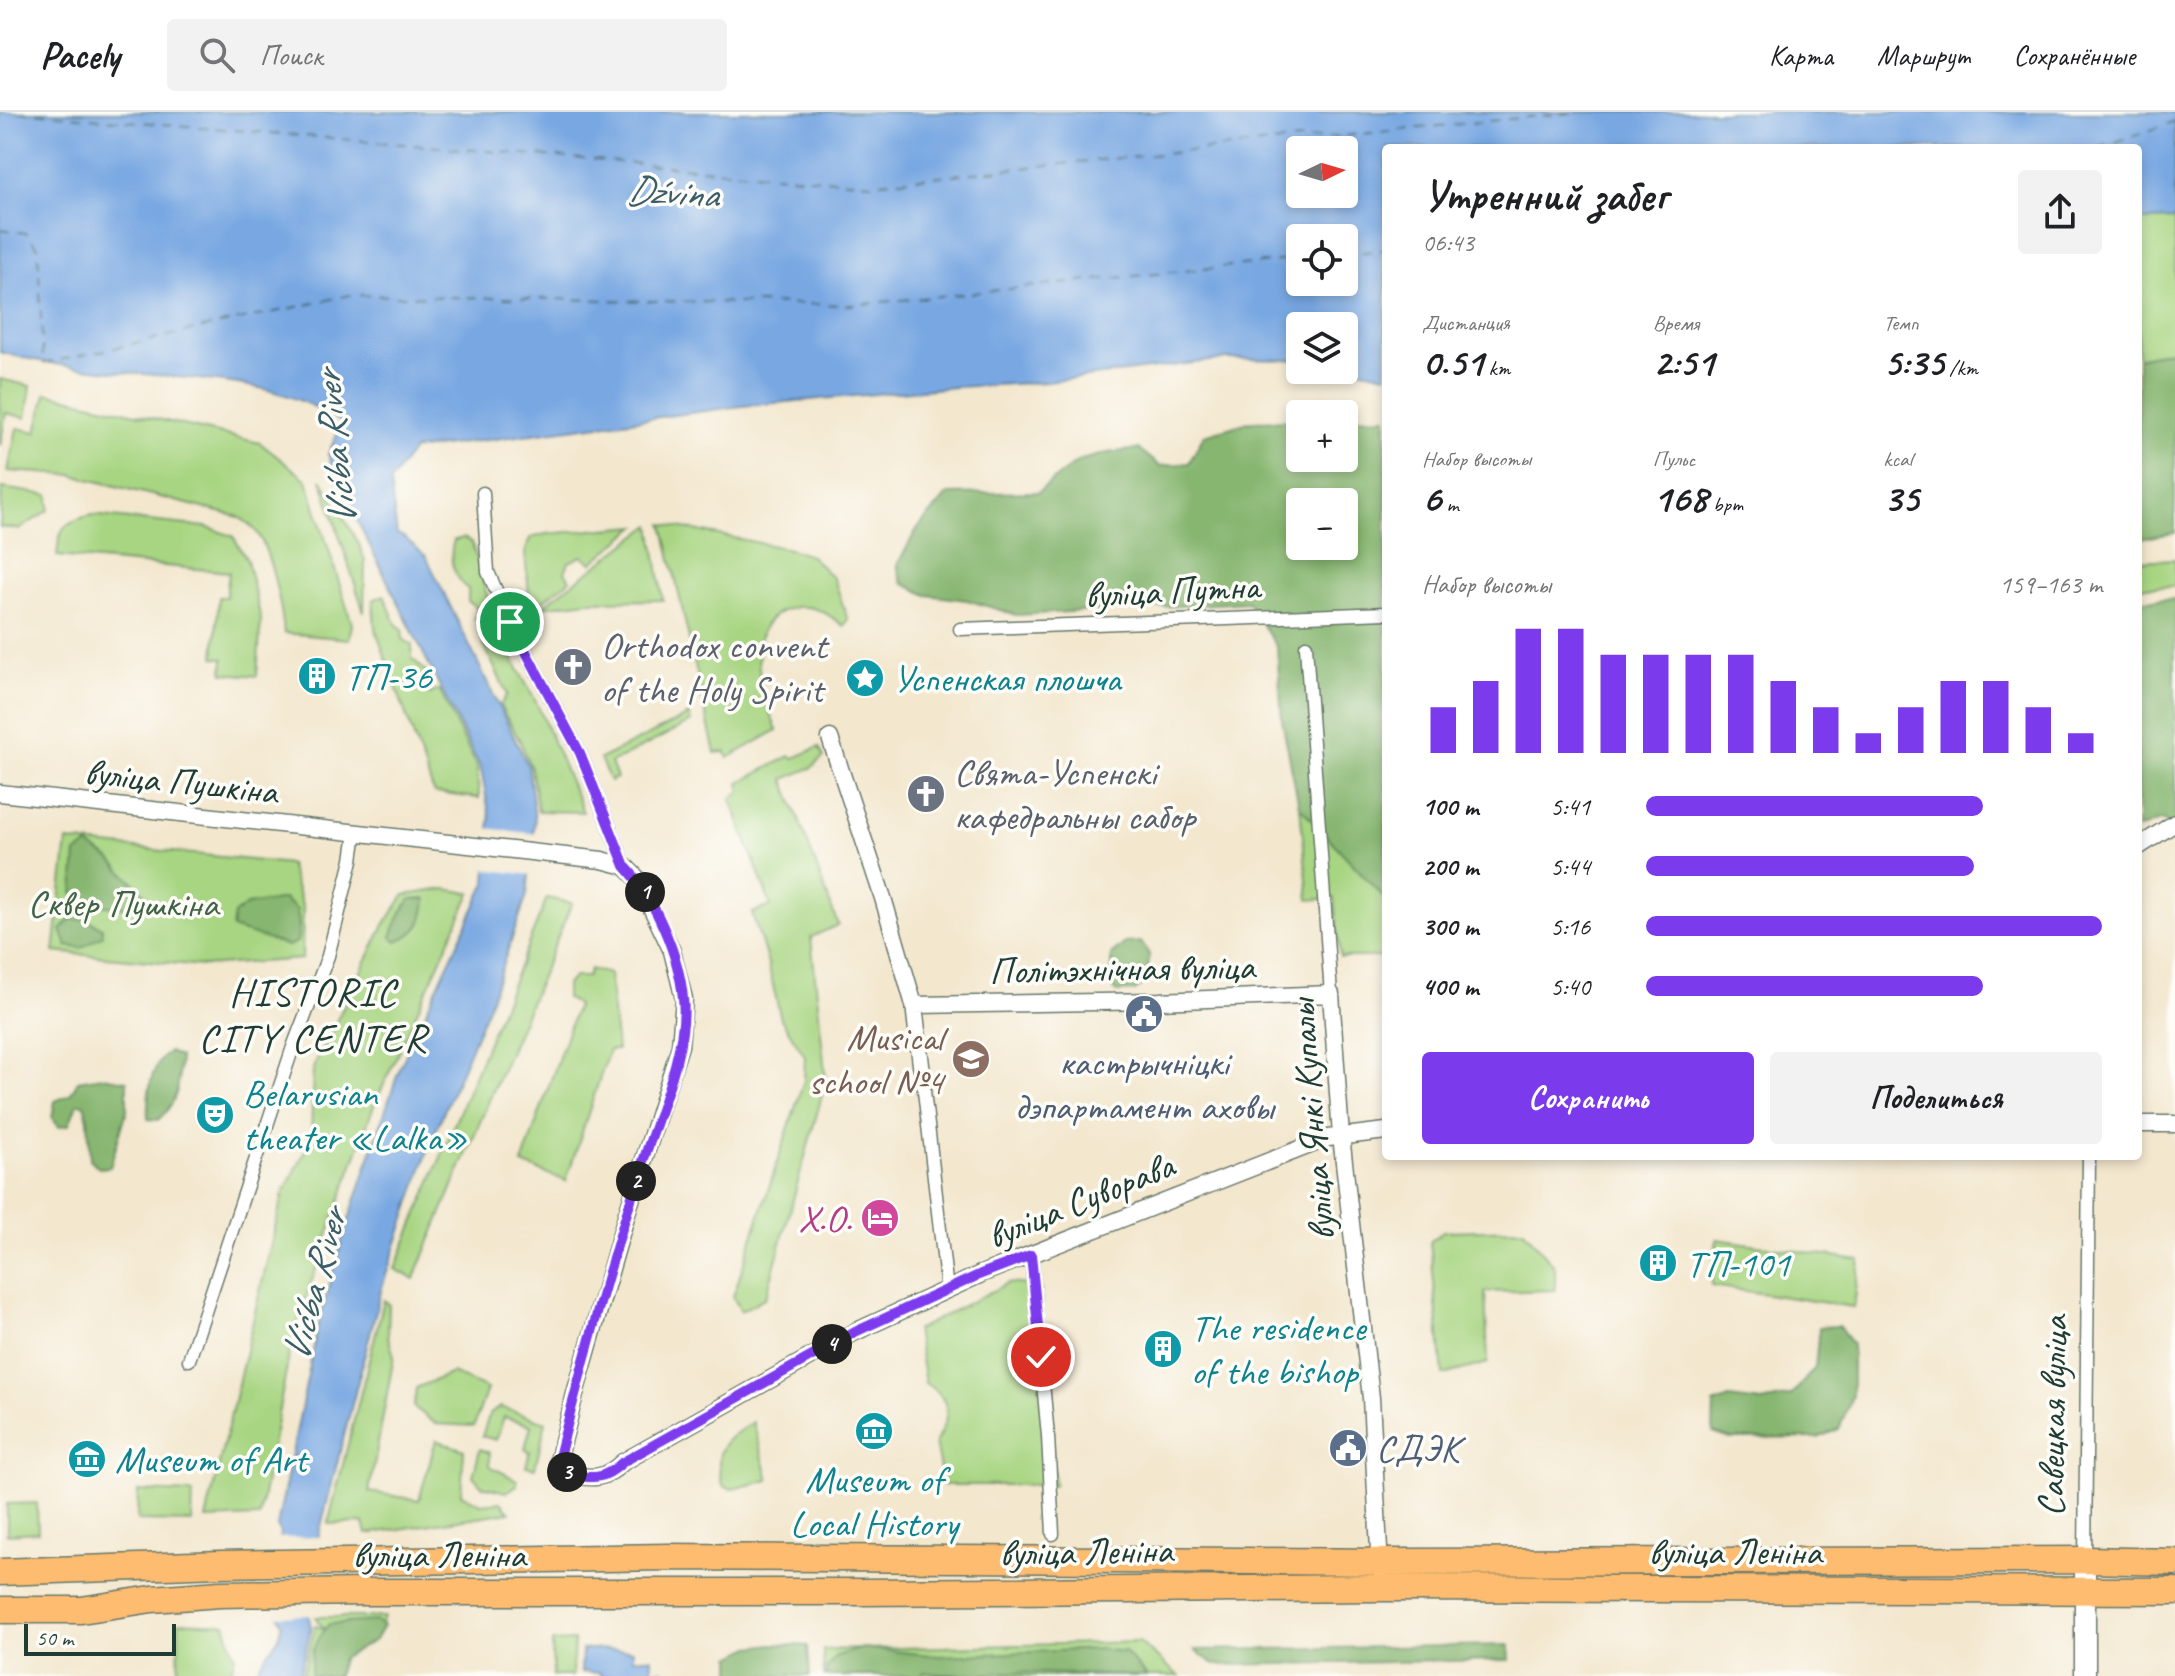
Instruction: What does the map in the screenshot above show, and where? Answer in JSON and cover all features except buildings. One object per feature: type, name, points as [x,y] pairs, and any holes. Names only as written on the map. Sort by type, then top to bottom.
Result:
[{"type":"main road","name":"вуліца Леніна","points":[[0,1572],[220,1564],[668,1557],[2175,1562]]},
{"type":"main road","name":"вуліца Леніна","points":[[0,1610],[81,1610],[152,1599],[220,1594],[362,1592],[1380,1588],[2175,1591]]},
{"type":"street","points":[[483,493],[488,572],[510,622],[580,753],[625,866]]},
{"type":"street","name":"вуліца Путна","points":[[960,629],[1382,613]]},
{"type":"street","name":"вуліца Янкі Купалы","points":[[1306,646],[1341,1136],[1371,1398],[1380,1588]]},
{"type":"street","points":[[830,738],[883,898],[914,1005],[947,1290]]},
{"type":"street","name":"вуліца Пушкіна","points":[[0,793],[602,860],[625,866]]},
{"type":"street","points":[[2142,844],[2175,823]]},
{"type":"street","points":[[189,1360],[293,1047],[328,956],[356,832]]},
{"type":"street","name":"вуліца Суворава","points":[[625,866],[637,878],[651,903],[672,951],[684,999],[680,1046],[627,1213],[576,1390],[558,1461],[568,1474],[586,1478],[609,1475],[623,1462],[842,1339],[981,1274],[1328,1138],[1382,1131]]},
{"type":"street","name":"Політэхнічная вуліца","points":[[914,1005],[1331,994]]},
{"type":"street","points":[[2142,1124],[2175,1124]]},
{"type":"street","name":"Савецкая вуліца","points":[[2085,1676],[2089,1160]]},
{"type":"street","points":[[1031,1255],[1048,1436],[1053,1534]]},
{"type":"street","points":[[940,1559],[940,1591]]},
{"type":"street","points":[[527,1560],[527,1592]]},
{"type":"street","points":[[133,1568],[133,1603]]},
{"type":"green space","points":[[2175,219],[2175,349],[2142,357],[2142,220]]},
{"type":"green space","points":[[2175,349],[2175,533],[2142,538],[2142,357]]},
{"type":"green space","points":[[0,379],[31,386],[26,418],[6,413],[0,446]]},
{"type":"green space","points":[[46,393],[260,443],[307,480],[352,624],[349,639],[284,633],[278,594],[265,549],[254,529],[239,517],[72,475],[8,471],[17,428],[37,432]]},
{"type":"green space","points":[[1382,417],[1382,896],[1299,806],[1282,720],[1277,647],[1248,602],[1016,615],[967,600],[927,595],[902,583],[897,565],[917,529],[948,494],[1038,492],[1078,461],[1107,453],[1139,449],[1160,466],[1189,463],[1204,435],[1252,421],[1286,420],[1286,472],[1358,472],[1358,418]]},
{"type":"green space","points":[[321,479],[359,544],[365,561],[364,612]]},
{"type":"green space","points":[[2,488],[49,495],[49,510],[20,529],[0,527]]},
{"type":"green space","points":[[92,515],[206,527],[233,536],[247,560],[261,619],[257,676],[223,673],[224,658],[214,657],[219,597],[226,597],[229,572],[57,556],[65,527]]},
{"type":"green space","points":[[663,524],[790,549],[811,556],[834,579],[848,620],[844,626],[824,613],[804,607],[788,609],[773,617],[764,629],[758,663],[777,730],[728,758],[726,752],[715,753]]},
{"type":"green space","points":[[651,525],[663,600],[588,601],[541,607]]},
{"type":"green space","points":[[637,526],[592,563],[582,556],[569,562],[565,572],[570,580],[541,602],[529,594],[525,553],[530,538]]},
{"type":"green space","points":[[464,538],[472,543],[497,630],[538,706],[583,812],[538,811],[531,768],[500,706],[507,694],[483,643],[485,625],[475,619],[477,608],[468,601],[468,589],[453,567],[454,540]]},
{"type":"green space","points":[[2175,559],[2175,586],[2142,587],[2142,561]]},
{"type":"green space","points":[[384,595],[396,624],[402,629],[403,639],[412,645],[412,658],[426,672],[425,683],[429,694],[439,690],[477,767],[479,798],[434,793],[375,628],[373,600]]},
{"type":"green space","points":[[2175,599],[2175,829],[2162,820],[2142,828],[2142,600]]},
{"type":"green space","points":[[1382,625],[1382,957],[1340,957],[1334,898],[1309,900],[1283,630]]},
{"type":"green space","points":[[689,715],[691,722],[611,763],[617,778],[610,781],[600,759]]},
{"type":"green space","points":[[819,747],[824,757],[811,768],[784,779],[838,925],[811,937],[826,1081],[766,1297],[741,1311],[733,1297],[804,1081],[805,1056],[781,1019],[752,913],[771,906],[731,799],[741,791],[739,783],[790,756],[794,758]]},
{"type":"green space","name":"Сквер Пушкіна","points":[[67,841],[289,864],[303,909],[302,959],[203,966],[54,952]]},
{"type":"green space","points":[[88,845],[110,859],[146,895],[148,903],[143,908],[87,905],[73,893],[76,853]]},
{"type":"green space","points":[[445,889],[471,893],[373,1108],[293,1334],[259,1517],[206,1519],[283,1194],[311,1140],[313,1068],[384,925],[405,895]]},
{"type":"green space","points":[[547,898],[572,903],[414,1279],[395,1269]]},
{"type":"green space","points":[[284,899],[297,910],[297,942],[288,946],[232,928],[234,914],[247,905]]},
{"type":"green space","points":[[411,899],[426,899],[422,920],[411,934],[397,941],[391,936],[401,912]]},
{"type":"green space","points":[[70,919],[88,920],[102,928],[103,935],[81,948],[67,946],[61,930]]},
{"type":"green space","points":[[1141,942],[1149,954],[1148,979],[1135,991],[1117,992],[1111,986],[1111,955],[1125,943]]},
{"type":"green space","points":[[590,969],[609,974],[617,1050],[609,1050],[566,1181],[522,1164],[577,1005],[566,998],[566,985],[574,977],[587,977]]},
{"type":"green space","points":[[169,1052],[180,1057],[176,1092],[170,1106],[158,1120],[148,1119],[153,1073]]},
{"type":"green space","points":[[102,1077],[127,1081],[127,1110],[110,1167],[99,1168],[90,1159],[84,1104],[77,1104],[69,1125],[59,1127],[52,1118],[55,1101],[70,1095],[78,1081]]},
{"type":"green space","points":[[1523,1229],[1555,1267],[1555,1290],[1485,1292],[1488,1363],[1443,1375],[1430,1242],[1443,1231]]},
{"type":"green space","points":[[1717,1239],[1860,1260],[1854,1307],[1711,1286]]},
{"type":"green space","points":[[1008,1283],[1040,1286],[1054,1485],[943,1485],[935,1443],[946,1417],[945,1402],[925,1383],[916,1330]]},
{"type":"green space","points":[[384,1300],[389,1304],[388,1336],[394,1356],[369,1492],[419,1500],[436,1440],[464,1450],[461,1494],[481,1504],[501,1502],[510,1512],[367,1534],[364,1523],[328,1524]]},
{"type":"green space","points":[[1839,1326],[1852,1345],[1852,1396],[1839,1429],[1818,1438],[1731,1439],[1713,1433],[1714,1404],[1729,1398],[1762,1402],[1791,1396],[1815,1368],[1819,1327]]},
{"type":"green space","points":[[452,1373],[487,1389],[474,1426],[436,1424],[414,1407],[416,1388]]},
{"type":"green space","points":[[500,1407],[546,1422],[535,1468],[526,1466],[530,1451],[525,1449],[531,1425],[504,1417],[496,1440],[482,1436],[490,1413]]},
{"type":"green space","points":[[753,1422],[769,1480],[732,1489],[723,1486],[719,1463],[723,1447]]},
{"type":"green space","points":[[480,1449],[490,1453],[490,1466],[517,1480],[517,1485],[507,1492],[482,1486],[473,1476]]},
{"type":"green space","points":[[138,1491],[193,1493],[192,1522],[137,1521]]},
{"type":"green space","points":[[37,1503],[38,1532],[7,1534],[7,1504]]},
{"type":"green space","points":[[316,1617],[384,1617],[378,1633],[336,1656],[338,1676],[302,1676],[315,1626],[325,1629]]},
{"type":"green space","points":[[376,1621],[383,1626],[375,1640],[342,1659],[337,1676],[311,1676],[314,1648],[329,1624]]},
{"type":"green space","points":[[179,1622],[225,1624],[235,1657],[229,1676],[178,1676]]},
{"type":"green space","points":[[574,1641],[572,1676],[553,1676],[552,1642]]},
{"type":"green space","points":[[1139,1642],[1179,1676],[824,1676],[823,1650]]},
{"type":"green space","points":[[773,1644],[808,1646],[810,1676],[732,1676],[732,1657],[751,1647]]},
{"type":"green space","points":[[1509,1645],[1510,1660],[1215,1665],[1195,1650]]},
{"type":"green space","points":[[863,1648],[939,1656],[1101,1649],[1124,1652],[1147,1676],[924,1672],[921,1676],[826,1676],[827,1668],[836,1656]]},
{"type":"water","points":[[0,112],[2175,112],[2175,219],[2142,220],[2142,144],[1382,144],[1382,374],[1358,369],[1358,312],[1286,312],[1286,360],[1226,359],[1047,382],[742,406],[413,450],[390,482],[397,534],[426,556],[528,766],[535,819],[527,895],[488,1007],[431,1142],[382,1287],[319,1534],[308,1609],[311,1628],[299,1676],[251,1676],[279,1637],[282,1624],[276,1610],[280,1533],[277,1526],[318,1326],[343,1237],[400,1067],[486,883],[490,818],[481,769],[338,482],[328,454],[342,423],[300,400],[257,388],[82,368],[0,352]]},
{"type":"water","points":[[582,1649],[633,1650],[633,1658],[652,1658],[652,1670],[662,1670],[661,1676],[601,1676],[601,1673],[581,1672]]},
{"type":"pier","points":[[485,828],[537,834],[533,875],[483,869]]},
{"type":"pier","points":[[322,1537],[312,1615],[274,1616],[276,1538]]},
{"type":"ferry route","points":[[19,112],[871,183],[1580,112]]},
{"type":"ferry route","points":[[2110,144],[2175,122]]},
{"type":"ferry route","points":[[0,229],[26,233],[38,247],[43,364],[350,295],[853,305],[1286,260]]},
{"type":"ferry route","points":[[1358,253],[1382,250]]},
{"type":"place","name":"Orthodox convent of the Holy Spirit","points":[[573,667]]},
{"type":"place","name":"ТП-36","points":[[317,676]]},
{"type":"place","name":"Успенская плошча","points":[[865,678]]},
{"type":"place","name":"Свята-Успенскі кафедральны сабор","points":[[926,794]]},
{"type":"place","name":"кастрычніцкі дэпартамент аховы","points":[[1144,1014]]},
{"type":"place","name":"Musical school №4","points":[[971,1059]]},
{"type":"place","name":"Belarusian theater «Lalka»","points":[[215,1115]]},
{"type":"place","name":"X.O.","points":[[880,1218]]},
{"type":"place","name":"ТП-101","points":[[1658,1263]]},
{"type":"place","name":"The residence of the bishop","points":[[1163,1349]]},
{"type":"place","name":"Museum of Local History","points":[[874,1431]]},
{"type":"place","name":"СДЭК","points":[[1348,1448]]},
{"type":"place","name":"Museum of Art","points":[[87,1459]]},
{"type":"district","name":"HISTORIC CITY CENTER","points":[[313,1014]]},
{"type":"route","points":[[510,622],[580,753],[625,866],[637,878],[651,903],[672,951],[684,999],[680,1046],[627,1213],[558,1461],[568,1474],[586,1478],[609,1475],[623,1462],[855,1332],[981,1274],[1031,1255],[1041,1357]]},
{"type":"water label","name":"Dźvina","points":[[672,191]]},
{"type":"water label","name":"Vićba River","points":[[334,449]]},
{"type":"water label","name":"Vićba River","points":[[313,1285]]}]
